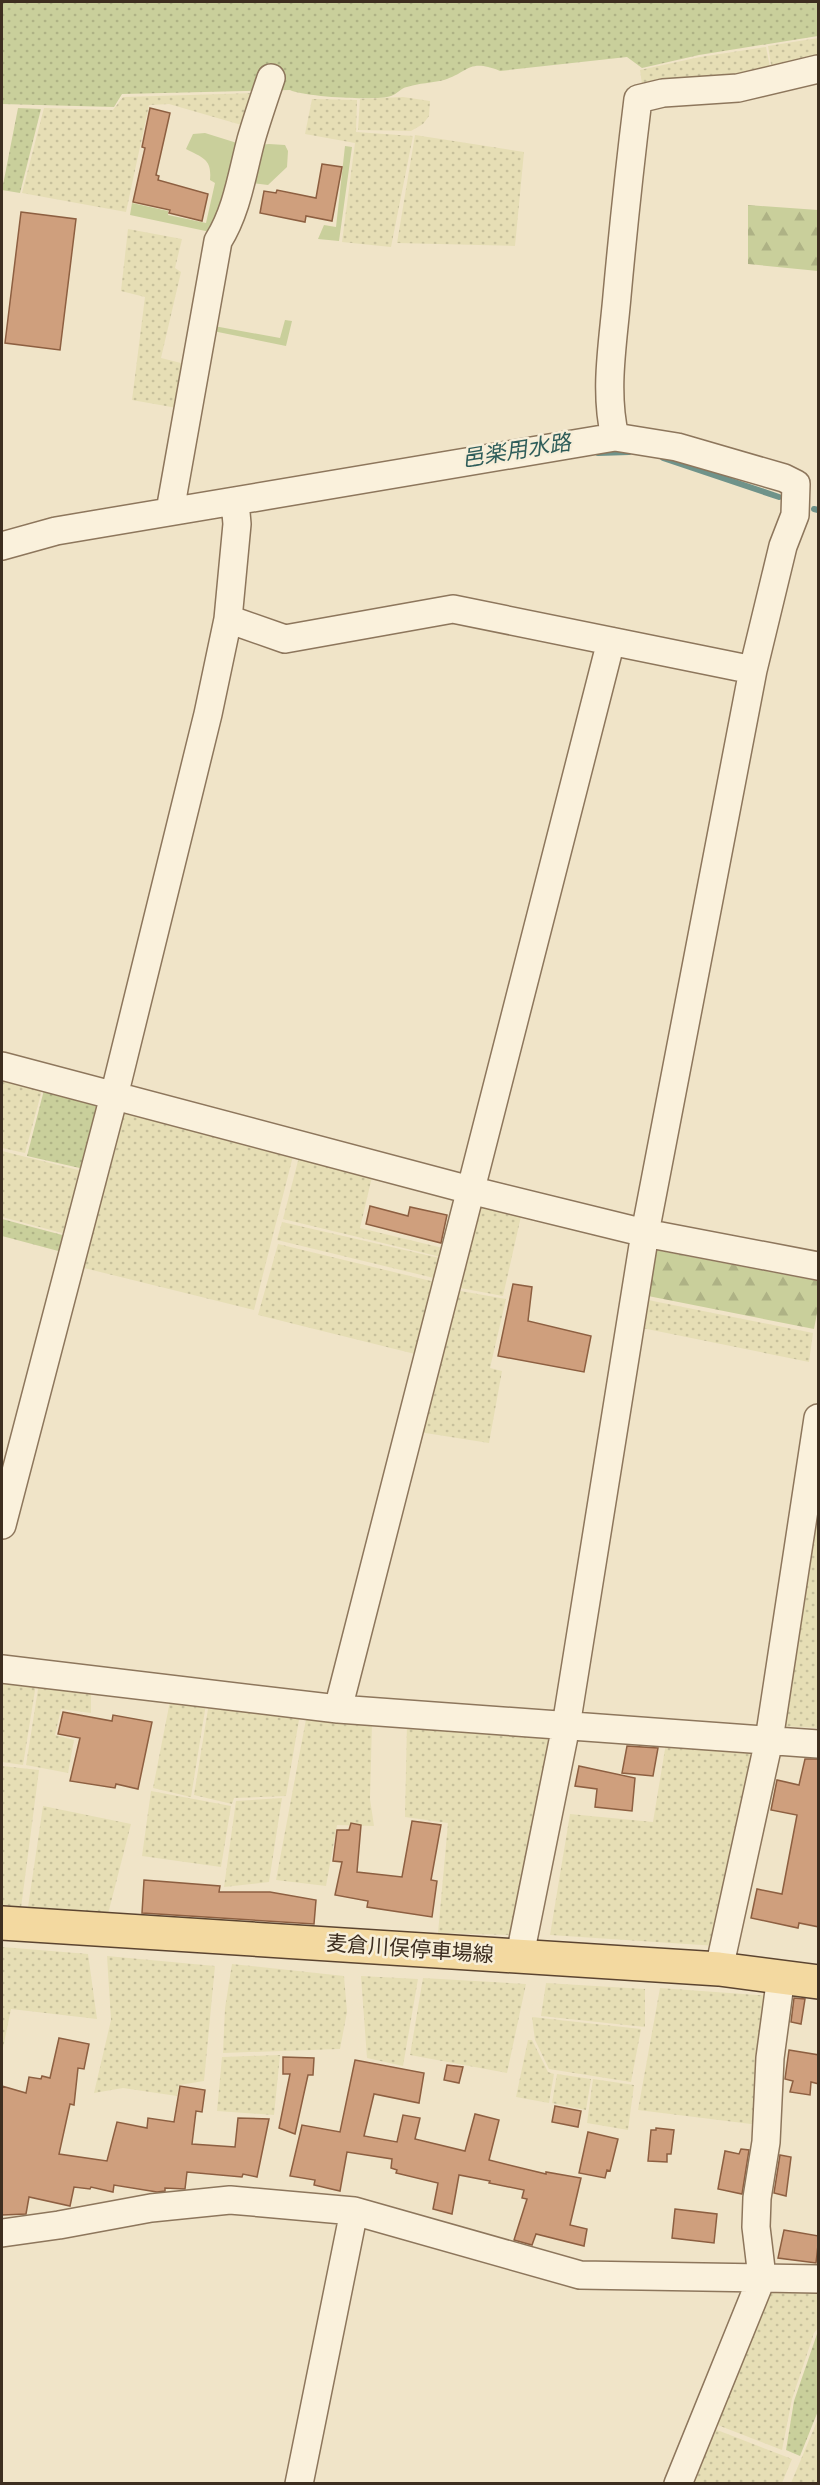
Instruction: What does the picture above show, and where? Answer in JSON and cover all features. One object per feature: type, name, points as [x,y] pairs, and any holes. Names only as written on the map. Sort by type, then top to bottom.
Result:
[{"type":"main road","name":"麦倉川俣停車場線","points":[[2,1923],[719,1969],[819,1982]]},
{"type":"street","points":[[615,437],[610,417],[609,383],[626,195],[638,99],[663,93],[738,88],[819,69]]},
{"type":"street","points":[[170,511],[218,241],[227,227],[235,204],[253,134],[271,78]]},
{"type":"street","points":[[2,546],[56,531],[615,437],[677,447],[784,478],[796,484],[807,519],[783,546],[753,670],[645,1233],[566,1726],[520,1955]]},
{"type":"street","points":[[2,1526],[114,1096],[208,714],[228,619],[237,524],[235,501]]},
{"type":"street","points":[[228,619],[285,639],[453,609],[753,670]]},
{"type":"street","points":[[338,1709],[611,641]]},
{"type":"street","points":[[2,1066],[470,1190],[645,1233],[819,1266]]},
{"type":"street","points":[[719,1969],[769,1740],[819,1418]]},
{"type":"street","points":[[2,1669],[338,1709],[819,1744]]},
{"type":"street","points":[[678,2484],[762,2277],[756,2227],[757,2198],[764,2156],[770,2058],[782,1976]]},
{"type":"street","points":[[2,2233],[151,2208],[230,2200],[354,2211],[580,2275],[819,2279]]},
{"type":"street","points":[[299,2484],[354,2211]]},
{"type":"shaded area","points":[[818,38],[818,62],[772,71],[768,46]]},
{"type":"shaded area","points":[[766,47],[771,72],[734,80],[642,84],[640,70],[700,57]]},
{"type":"shaded area","points":[[258,93],[245,126],[169,104],[149,105],[126,212],[22,193],[44,108],[113,110],[123,97]]},
{"type":"shaded area","points":[[403,97],[430,101],[429,116],[423,124],[411,131],[358,130],[360,99]]},
{"type":"shaded area","points":[[312,99],[357,100],[356,132],[413,136],[391,247],[342,242],[355,143],[305,134]]},
{"type":"shaded area","points":[[415,135],[524,152],[515,246],[397,243]]},
{"type":"shaded area","points":[[128,229],[182,239],[175,268],[181,272],[161,358],[185,364],[177,408],[132,400],[145,297],[121,291]]},
{"type":"shaded area","points":[[2,1079],[42,1090],[25,1153],[2,1148]]},
{"type":"shaded area","points":[[122,1113],[293,1156],[254,1310],[80,1267]]},
{"type":"shaded area","points":[[2,1151],[82,1171],[66,1234],[2,1217]]},
{"type":"shaded area","points":[[299,1157],[372,1177],[360,1228],[447,1249],[445,1258],[283,1219]]},
{"type":"shaded area","points":[[474,1202],[522,1212],[503,1296],[455,1287]]},
{"type":"shaded area","points":[[282,1222],[444,1259],[438,1279],[277,1240]]},
{"type":"shaded area","points":[[278,1244],[435,1282],[415,1354],[258,1315]]},
{"type":"shaded area","points":[[455,1290],[506,1299],[490,1368],[502,1371],[489,1443],[419,1432]]},
{"type":"shaded area","points":[[648,1300],[813,1333],[809,1362],[642,1328]]},
{"type":"shaded area","points":[[813,1508],[818,1509],[818,1728],[781,1726]]},
{"type":"shaded area","points":[[2,1679],[36,1684],[23,1765],[2,1762]]},
{"type":"shaded area","points":[[39,1683],[91,1690],[91,1713],[61,1709],[55,1735],[74,1740],[68,1773],[26,1765]]},
{"type":"shaded area","points":[[170,1701],[206,1704],[191,1797],[153,1788]]},
{"type":"shaded area","points":[[209,1703],[300,1714],[286,1796],[234,1798],[232,1804],[194,1795]]},
{"type":"shaded area","points":[[307,1714],[372,1723],[370,1799],[374,1826],[337,1825],[326,1886],[276,1880]]},
{"type":"shaded area","points":[[407,1722],[554,1737],[514,1935],[438,1933],[448,1823],[405,1817]]},
{"type":"shaded area","points":[[666,1743],[753,1748],[717,1946],[550,1935],[570,1814],[653,1822]]},
{"type":"shaded area","points":[[2,1766],[39,1770],[21,1908],[2,1907]]},
{"type":"shaded area","points":[[151,1791],[231,1806],[221,1867],[142,1856]]},
{"type":"shaded area","points":[[282,1798],[269,1882],[224,1887],[236,1801]]},
{"type":"shaded area","points":[[43,1806],[131,1824],[108,1914],[28,1907]]},
{"type":"shaded area","points":[[2,1947],[88,1954],[97,2019],[11,2009],[2,2053]]},
{"type":"shaded area","points":[[107,1956],[215,1966],[204,2081],[179,2085],[177,2096],[123,2088],[94,2093],[111,2020]]},
{"type":"shaded area","points":[[232,1964],[344,1976],[347,2012],[340,2049],[223,2053],[225,2008]]},
{"type":"shaded area","points":[[361,1976],[418,1979],[403,2066],[367,2058]]},
{"type":"shaded area","points":[[423,1978],[526,1984],[507,2073],[410,2055]]},
{"type":"shaded area","points":[[546,1983],[645,1989],[645,2027],[541,2016]]},
{"type":"shaded area","points":[[660,1988],[772,1996],[759,2125],[638,2110]]},
{"type":"shaded area","points":[[532,2017],[641,2029],[631,2082],[549,2069],[535,2040]]},
{"type":"shaded area","points":[[528,2040],[532,2040],[548,2072],[554,2074],[549,2103],[516,2097]]},
{"type":"shaded area","points":[[280,2055],[274,2115],[217,2111],[222,2057]]},
{"type":"shaded area","points":[[557,2074],[591,2079],[586,2110],[552,2103]]},
{"type":"shaded area","points":[[593,2079],[634,2085],[628,2130],[587,2123]]},
{"type":"shaded area","points":[[769,2288],[818,2292],[818,2328],[814,2333],[792,2399],[782,2450],[715,2424]]},
{"type":"shaded area","points":[[818,2419],[818,2483],[791,2483]]},
{"type":"shaded area","points":[[712,2428],[792,2459],[782,2483],[690,2484]]},
{"type":"green space","points":[[2,2],[818,2],[818,36],[699,55],[642,68],[627,57],[500,71],[475,66],[444,80],[405,88],[384,97],[325,96],[290,90],[122,94],[114,107],[2,104]]},
{"type":"green space","points":[[18,108],[41,109],[20,193],[2,190]]},
{"type":"green space","points":[[205,133],[237,143],[215,233],[130,215],[132,203],[168,211],[168,215],[206,223],[215,183],[210,180],[208,163],[186,149],[193,134]]},
{"type":"green space","points":[[258,145],[285,145],[288,151],[287,167],[268,185],[252,183]]},
{"type":"green space","points":[[345,146],[352,147],[339,241],[318,239],[324,225],[336,227]]},
{"type":"green space","points":[[748,205],[818,210],[818,271],[748,264]]},
{"type":"green space","points":[[285,320],[292,321],[286,346],[213,331],[214,326],[280,338]]},
{"type":"green space","points":[[44,1090],[95,1104],[100,1111],[84,1169],[27,1156]]},
{"type":"green space","points":[[2,1219],[66,1236],[62,1252],[2,1236]]},
{"type":"green space","points":[[655,1250],[818,1281],[818,1308],[814,1329],[648,1296]]},
{"type":"green space","points":[[818,2331],[818,2411],[800,2456],[786,2450],[794,2401]]},
{"type":"building","points":[[150,108],[170,113],[156,175],[159,176],[158,180],[208,194],[202,221],[169,213],[170,210],[133,202],[145,148],[142,147]]},
{"type":"building","points":[[322,164],[342,167],[332,221],[306,216],[305,222],[260,213],[264,191],[276,193],[277,190],[316,198]]},
{"type":"building","points":[[21,212],[76,219],[60,350],[5,343]]},
{"type":"building","points":[[370,1206],[408,1216],[410,1207],[447,1215],[441,1243],[366,1224]]},
{"type":"building","points":[[513,1284],[532,1287],[528,1321],[591,1336],[584,1372],[498,1356]]},
{"type":"building","points":[[63,1712],[112,1721],[113,1715],[152,1722],[138,1789],[116,1784],[115,1788],[70,1781],[80,1738],[58,1734]]},
{"type":"building","points":[[627,1746],[658,1748],[653,1776],[622,1773]]},
{"type":"building","points":[[805,1759],[819,1759],[819,1927],[799,1923],[798,1928],[751,1918],[757,1889],[782,1894],[797,1815],[771,1810],[777,1780],[799,1785]]},
{"type":"building","points":[[579,1766],[635,1778],[632,1811],[595,1807],[597,1789],[575,1786]]},
{"type":"building","points":[[412,1821],[441,1825],[431,1880],[437,1881],[432,1917],[367,1907],[368,1901],[335,1895],[342,1862],[333,1861],[337,1830],[349,1830],[351,1823],[361,1825],[357,1872],[402,1877]]},
{"type":"building","points":[[144,1880],[220,1886],[219,1892],[270,1892],[316,1900],[314,1924],[142,1913]]},
{"type":"building","points":[[794,1998],[805,1999],[801,2024],[791,2022]]},
{"type":"building","points":[[59,2038],[89,2044],[84,2069],[78,2068],[74,2105],[70,2104],[59,2154],[107,2161],[117,2122],[147,2128],[148,2118],[174,2122],[180,2086],[205,2090],[202,2112],[196,2111],[192,2144],[235,2147],[238,2118],[269,2119],[257,2177],[243,2174],[242,2177],[187,2172],[185,2189],[165,2188],[165,2191],[157,2192],[114,2185],[113,2192],[91,2187],[90,2189],[74,2187],[70,2206],[29,2197],[26,2214],[2,2215],[2,2086],[26,2093],[29,2077],[50,2078]]},
{"type":"building","points":[[789,2050],[819,2055],[819,2084],[811,2082],[810,2095],[790,2092],[793,2081],[785,2079]]},
{"type":"building","points":[[283,2057],[314,2058],[313,2075],[308,2075],[295,2134],[279,2128],[290,2074],[283,2074]]},
{"type":"building","points":[[355,2060],[424,2073],[419,2103],[374,2094],[364,2136],[397,2142],[403,2115],[420,2118],[415,2139],[465,2151],[475,2114],[499,2120],[489,2160],[546,2174],[546,2172],[581,2178],[570,2225],[587,2229],[584,2246],[536,2234],[532,2245],[514,2240],[527,2199],[522,2198],[524,2190],[489,2183],[490,2181],[459,2175],[452,2214],[433,2209],[438,2183],[396,2173],[397,2170],[391,2168],[392,2159],[347,2152],[340,2191],[314,2185],[315,2180],[290,2176],[302,2125],[340,2132]]},
{"type":"building","points":[[447,2065],[463,2067],[459,2083],[444,2080]]},
{"type":"building","points":[[555,2106],[581,2111],[578,2127],[552,2122]]},
{"type":"building","points":[[656,2128],[674,2130],[671,2154],[667,2154],[667,2162],[648,2161],[651,2130],[656,2130]]},
{"type":"building","points":[[588,2132],[618,2139],[610,2171],[607,2170],[605,2178],[579,2173]]},
{"type":"building","points":[[741,2149],[749,2150],[742,2194],[718,2189],[725,2151],[739,2154]]},
{"type":"building","points":[[780,2155],[791,2157],[786,2196],[774,2193]]},
{"type":"building","points":[[675,2209],[717,2214],[714,2243],[672,2238]]},
{"type":"building","points":[[784,2230],[819,2236],[816,2263],[778,2258]]},
{"type":"waterway","name":"邑楽用水路","points":[[598,453],[629,452]]},
{"type":"waterway","name":"邑楽用水路","points":[[663,458],[779,497]]},
{"type":"waterway","name":"邑楽用水路","points":[[814,509],[818,510]]}]
